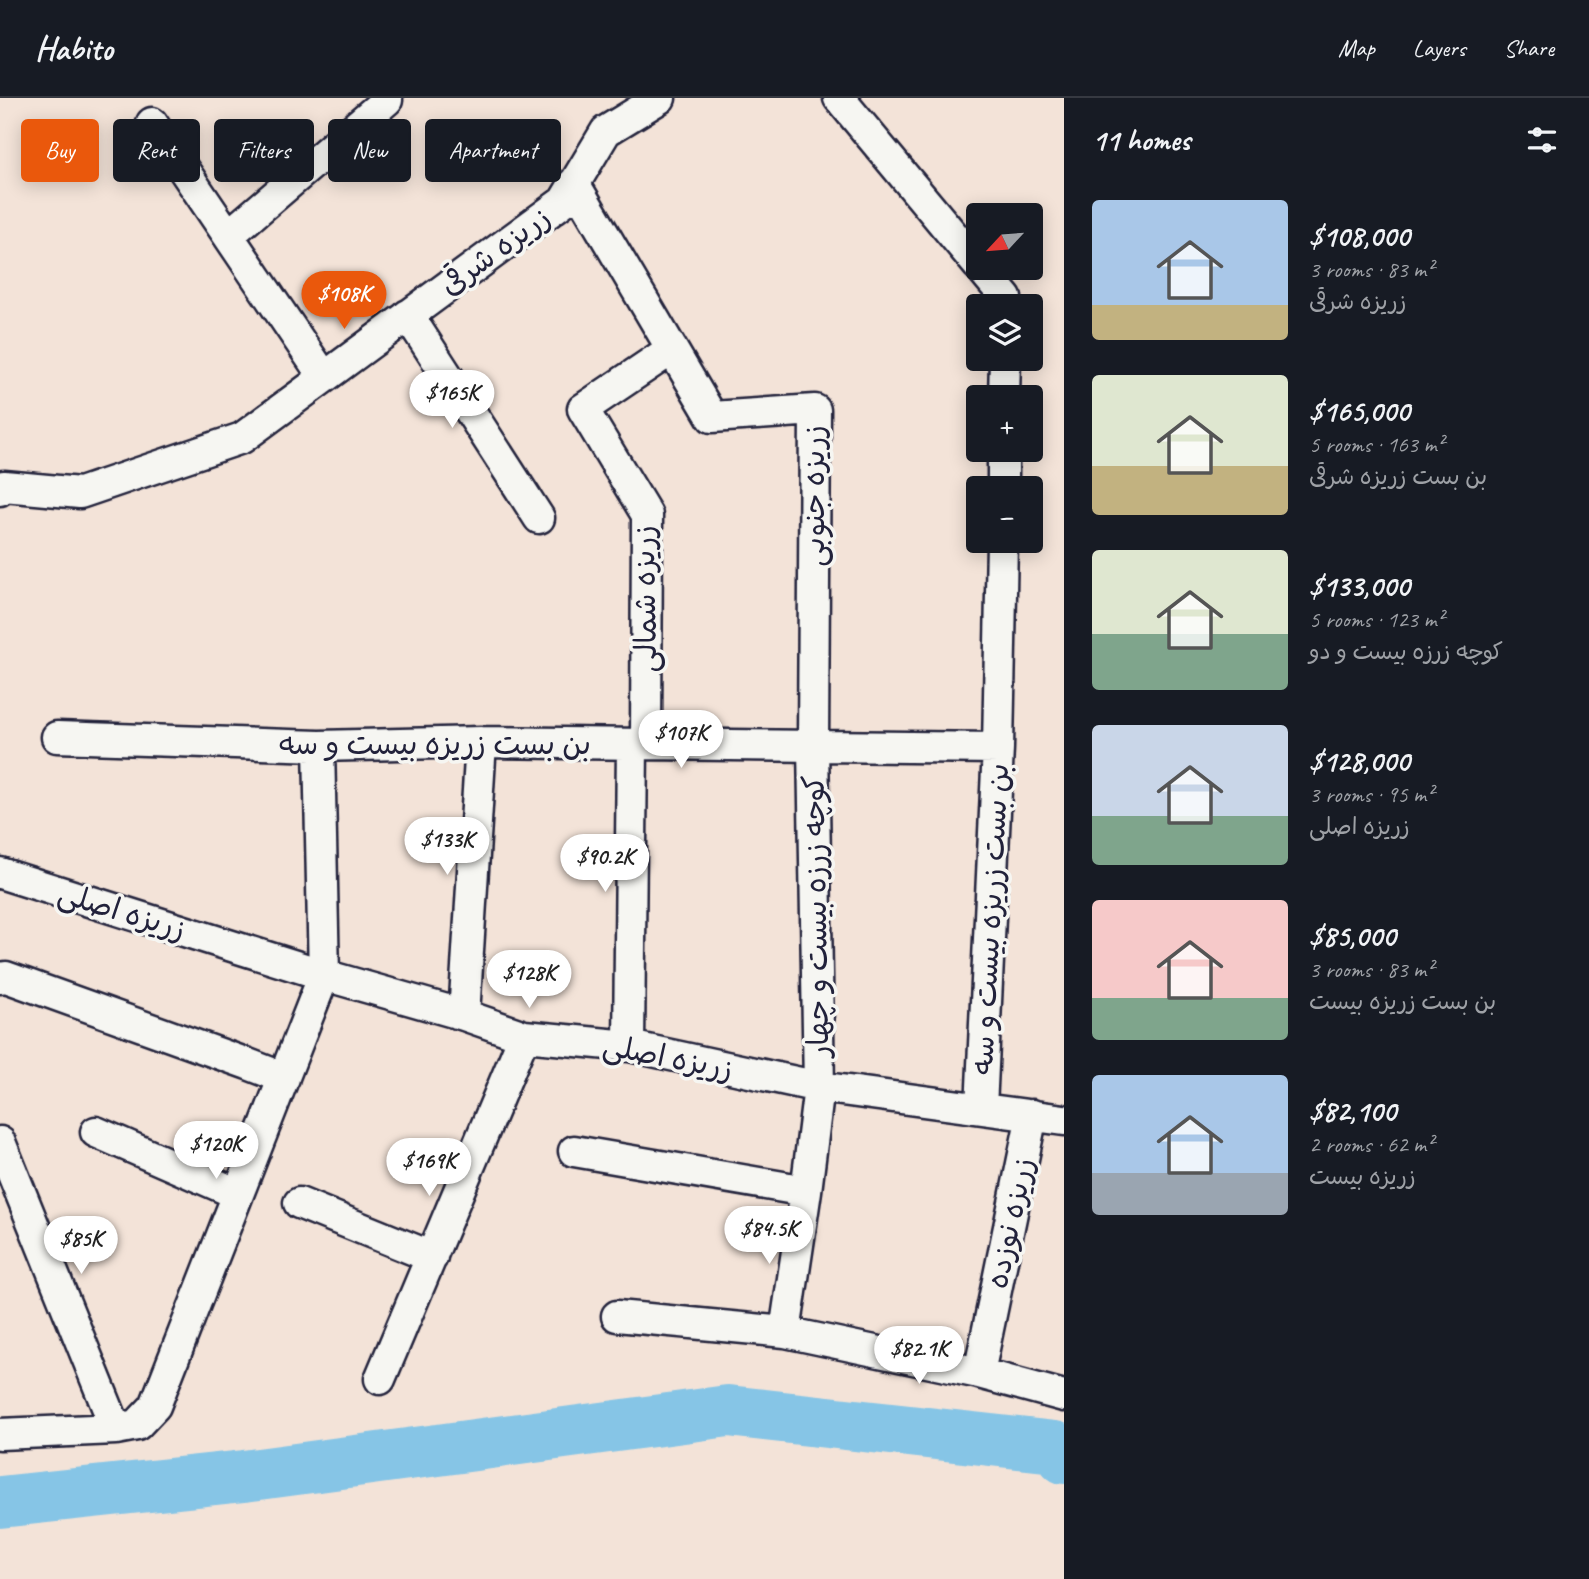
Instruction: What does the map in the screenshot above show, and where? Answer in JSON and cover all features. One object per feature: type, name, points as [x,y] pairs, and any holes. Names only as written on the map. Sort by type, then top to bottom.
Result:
[{"type":"street","name":"زریزه شرقی","points":[[0,490],[5,486],[80,493],[242,438],[564,201],[606,131],[660,98]]},
{"type":"street","points":[[839,98],[966,250]]},
{"type":"street","points":[[229,235],[387,100]]},
{"type":"street","points":[[193,182],[324,377]]},
{"type":"street","name":"زریزه جنوبی","points":[[574,183],[712,417],[815,410],[813,746]]},
{"type":"street","points":[[991,280],[1003,294]]},
{"type":"street","points":[[408,315],[538,518]]},
{"type":"street","name":"زریزه شمالی","points":[[639,744],[647,515],[583,409],[672,349]]},
{"type":"street","points":[[998,748],[1002,553]]},
{"type":"street","name":"بن بست زریزه بیست و سه","points":[[57,737],[319,746],[481,742],[998,748],[981,1108]]},
{"type":"street","points":[[464,1015],[481,742]]},
{"type":"street","points":[[629,1046],[639,744]]},
{"type":"street","points":[[0,1434],[116,1429],[137,1424],[155,1406],[324,975],[319,746]]},
{"type":"street","name":"کوچه زرزه بیست و چهار","points":[[785,1332],[819,1087],[813,746]]},
{"type":"street","name":"زریزه اصلی","points":[[0,873],[524,1035],[629,1046],[819,1087],[1064,1120]]},
{"type":"street","points":[[3,978],[284,1078]]},
{"type":"street","points":[[380,1379],[524,1035]]},
{"type":"street","name":"زریزه نوزده","points":[[979,1373],[1032,1115]]},
{"type":"street","points":[[96,1132],[238,1194]]},
{"type":"street","points":[[0,1142],[116,1429]]},
{"type":"street","points":[[574,1151],[806,1191]]},
{"type":"street","points":[[299,1203],[432,1257]]},
{"type":"street","points":[[617,1316],[785,1332],[979,1373],[1064,1396]]},
{"type":"waterway","points":[[0,1502],[244,1476],[728,1411],[1055,1447],[1064,1458]]}]
